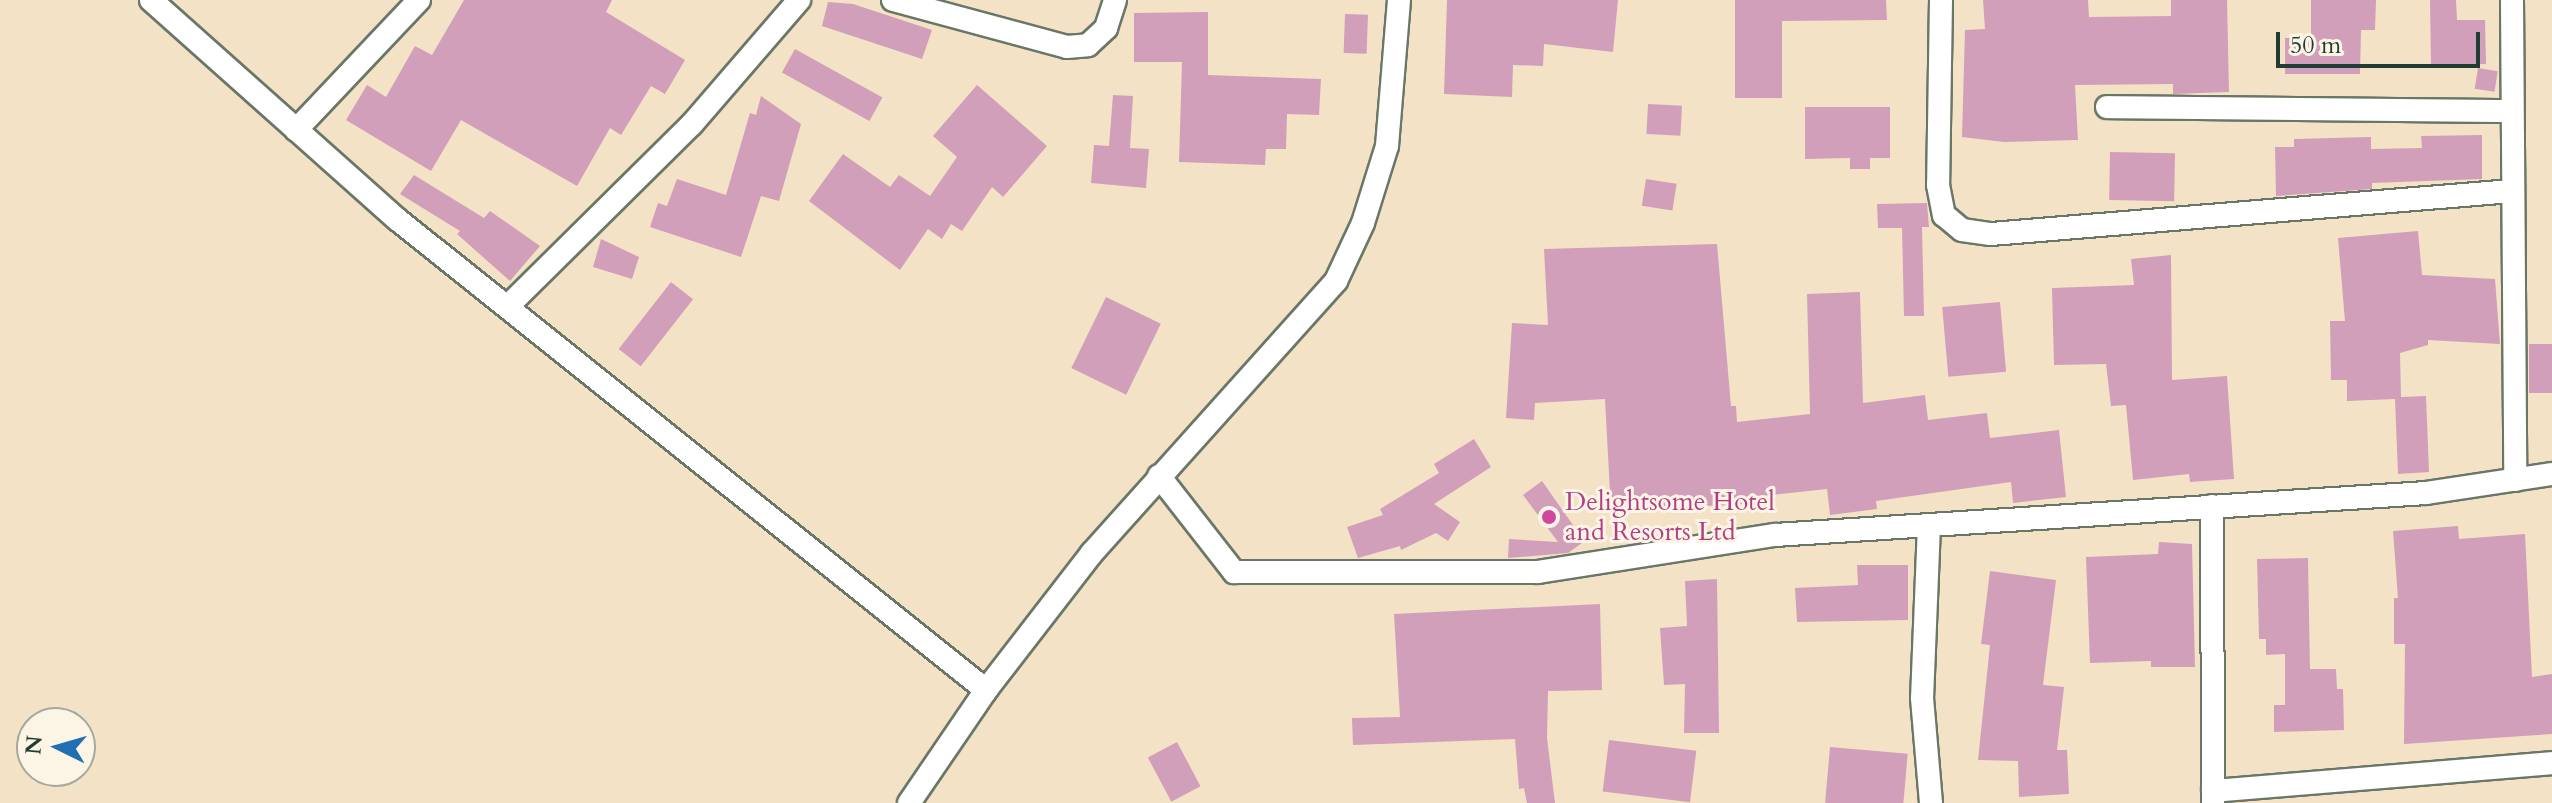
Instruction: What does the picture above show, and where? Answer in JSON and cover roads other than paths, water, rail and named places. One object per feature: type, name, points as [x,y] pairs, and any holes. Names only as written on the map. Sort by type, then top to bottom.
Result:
[{"type":"street","points":[[151,0],[398,220],[509,305],[575,365],[986,690]]},
{"type":"street","points":[[296,130],[419,0]]},
{"type":"street","points":[[509,305],[692,124],[799,0]]},
{"type":"street","points":[[893,0],[1067,47],[1088,45],[1106,28],[1115,0]]},
{"type":"street","points":[[909,803],[986,690],[1159,476],[1320,305],[1336,281],[1363,223],[1387,146],[1399,0]]},
{"type":"street","points":[[1941,0],[1938,185],[1944,215],[1962,230],[2006,233],[2512,191]]},
{"type":"street","points":[[2512,0],[2515,480]]},
{"type":"street","points":[[2107,107],[2512,111]]},
{"type":"street","points":[[1159,476],[1234,572],[1538,572],[1775,535],[2426,493],[2552,474]]},
{"type":"street","points":[[2212,506],[2213,797],[2552,763]]},
{"type":"street","points":[[1929,525],[1922,698],[1931,803]]},
{"type":"place","name":"Delightsome Hotel and Resorts Ltd","points":[[1549,517]]}]
